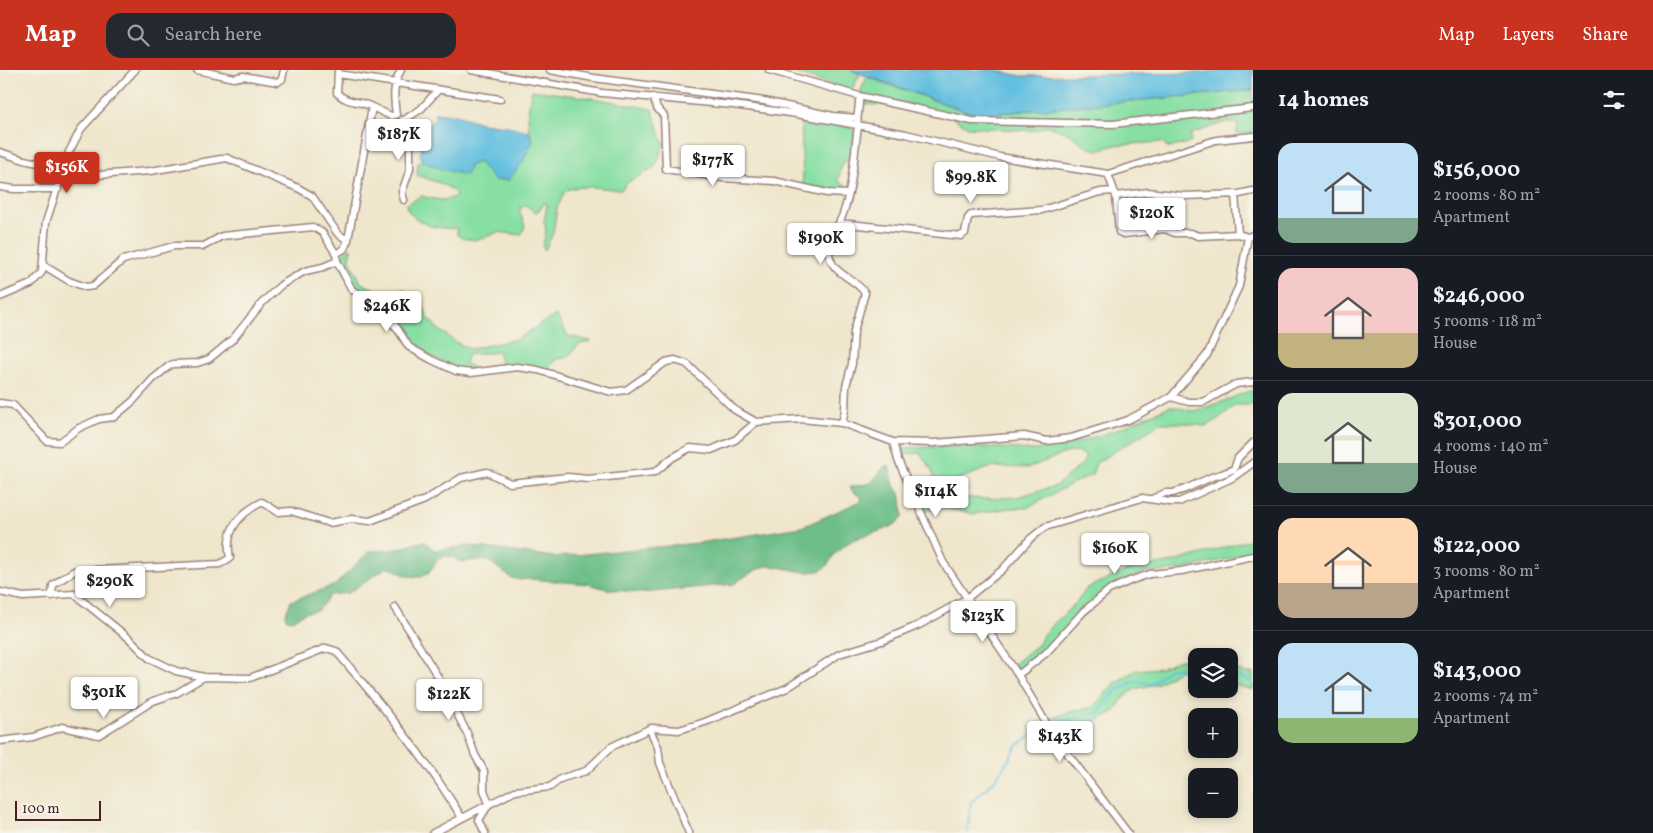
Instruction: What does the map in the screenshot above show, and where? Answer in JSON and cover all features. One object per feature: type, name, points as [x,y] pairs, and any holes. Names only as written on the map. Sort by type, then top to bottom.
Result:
[{"type":"street","points":[[0,297],[31,284],[42,272],[46,222],[69,152],[81,129],[135,70]]},
{"type":"street","points":[[196,70],[234,78],[243,76],[278,82],[282,79],[284,70]]},
{"type":"street","points":[[394,117],[396,115],[393,92],[394,82],[401,70]]},
{"type":"street","points":[[471,70],[602,93],[797,114],[906,134],[1000,157],[1108,174],[1216,140],[1253,136]]},
{"type":"street","points":[[550,70],[764,101],[834,116],[857,118]]},
{"type":"street","points":[[769,70],[858,96],[972,121],[1113,124],[1253,108]]},
{"type":"street","points":[[438,90],[421,109],[404,120],[366,104],[344,100],[337,94],[338,72],[500,99]]},
{"type":"street","points":[[842,423],[845,410],[846,386],[852,364],[854,331],[865,293],[861,287],[836,269],[830,258],[830,246],[840,223],[848,194],[858,126],[857,118],[860,106],[858,96]]},
{"type":"street","points":[[653,98],[657,108],[664,116],[666,169],[722,178],[774,181],[827,193],[848,194]]},
{"type":"street","points":[[0,403],[13,406],[48,441],[60,442],[79,428],[99,419],[114,417],[133,401],[156,376],[169,366],[197,363],[209,359],[238,334],[262,303],[281,285],[305,271],[323,267],[344,249],[348,240],[372,107]]},
{"type":"street","points":[[404,120],[410,142],[410,169],[402,192],[404,200]]},
{"type":"street","points":[[0,152],[24,160],[55,166],[64,170],[71,177],[150,171],[226,158],[298,188],[312,196],[338,234],[348,240]]},
{"type":"street","points":[[43,266],[69,281],[86,287],[93,286],[123,260],[174,246],[204,246],[222,236],[313,227],[323,233],[352,290],[368,299],[397,328],[409,347],[456,371],[471,373],[517,367],[538,370],[611,392],[626,390],[666,362],[675,360],[687,364],[735,410],[756,422],[801,419],[842,423],[893,442],[934,443],[1024,436],[1047,441],[1071,438],[1128,420],[1171,397],[1207,355],[1239,286],[1250,236],[1238,234],[1198,236],[1191,233],[1175,233],[1165,229],[1124,234],[1119,232],[1115,194],[1108,174]]},
{"type":"street","points":[[0,187],[14,190],[58,189]]},
{"type":"street","points":[[840,223],[961,236],[965,233],[968,218],[971,215],[1042,210],[1100,192],[1115,194],[1148,192],[1184,196],[1253,192]]},
{"type":"street","points":[[1235,194],[1238,234]]},
{"type":"street","points":[[1171,397],[1188,402],[1203,402],[1236,384],[1253,382]]},
{"type":"street","points":[[52,596],[53,586],[74,571],[220,564],[230,558],[228,548],[230,532],[246,510],[262,502],[278,512],[291,511],[329,523],[352,519],[370,521],[425,500],[461,478],[486,472],[510,484],[568,477],[588,479],[655,472],[672,458],[690,448],[711,450],[735,440],[756,422]]},
{"type":"street","points":[[893,442],[898,460],[943,562],[1018,675],[1052,733],[1128,833]]},
{"type":"street","points":[[1152,499],[1165,493],[1173,493],[1185,489],[1234,469],[1238,458],[1253,443]]},
{"type":"street","points":[[433,833],[515,791],[550,787],[562,778],[586,771],[611,747],[650,728],[679,730],[705,722],[787,688],[838,654],[882,641],[912,629],[966,598],[1002,570],[1030,539],[1045,527],[1142,498],[1179,502],[1232,478],[1253,463]]},
{"type":"street","points":[[1018,675],[1046,653],[1082,612],[1109,590],[1150,574],[1181,571],[1253,556]]},
{"type":"street","points":[[0,592],[23,597],[74,594],[130,639],[149,658],[176,671],[204,677],[250,678],[326,648],[336,651],[391,716],[444,788],[462,818]]},
{"type":"street","points":[[395,607],[438,677],[467,732],[484,771],[484,790],[489,804]]},
{"type":"street","points":[[0,741],[33,737],[62,727],[98,735],[153,701],[177,693],[204,677]]},
{"type":"street","points":[[650,728],[650,732],[658,747],[660,763],[689,833]]},
{"type":"street","points":[[485,833],[478,820],[489,804]]},
{"type":"green space","points":[[786,70],[850,70],[860,74],[851,91]]},
{"type":"green space","points":[[867,77],[977,115],[1253,90],[1253,132],[1236,134],[1238,124],[1226,122],[1191,134],[1191,142],[1169,148],[1162,142],[1115,145],[1098,150],[1090,148],[1067,133],[1048,126],[1031,131],[968,127],[950,116],[904,103],[875,105],[860,103],[861,90]]},
{"type":"green space","points":[[532,90],[652,109],[664,145],[655,167],[628,182],[621,190],[578,187],[565,191],[557,208],[553,233],[545,250],[542,247],[546,229],[544,222],[546,203],[544,203],[540,210],[535,212],[526,205],[520,208],[525,226],[521,235],[498,232],[475,240],[462,238],[457,235],[457,228],[435,227],[413,217],[406,205],[421,196],[444,200],[456,195],[445,186],[417,175],[418,163],[422,161],[444,170],[479,162],[494,180],[533,140],[528,121],[528,109]]},
{"type":"green space","points":[[801,117],[850,127],[855,132],[848,161],[842,163],[838,181],[846,185],[845,192],[803,185]]},
{"type":"green space","points":[[351,248],[350,260],[361,283],[385,294],[403,289],[423,304],[427,316],[437,328],[457,343],[471,349],[517,339],[556,315],[568,336],[591,341],[578,345],[567,358],[555,360],[548,371],[501,367],[499,352],[467,355],[465,364],[473,367],[471,371],[457,369],[416,349],[408,342],[396,322],[354,289],[339,263],[339,256]]},
{"type":"green space","points":[[1253,391],[1253,405],[1236,405],[1214,422],[1205,426],[1185,423],[1161,423],[1096,463],[1092,475],[1027,508],[1009,508],[974,514],[944,508],[925,511],[922,500],[933,495],[984,499],[1016,497],[1056,486],[1084,462],[1085,455],[1078,452],[1065,453],[1028,468],[992,467],[952,481],[936,483],[931,469],[920,453],[903,454],[900,451],[901,448],[967,446],[1036,450],[1082,441],[1113,431],[1170,406],[1194,411]]},
{"type":"green space","points":[[889,465],[894,486],[900,493],[903,517],[893,526],[861,536],[849,542],[834,555],[826,567],[818,571],[806,572],[768,566],[756,570],[734,584],[642,593],[607,589],[588,584],[530,579],[520,580],[511,578],[489,561],[461,562],[453,557],[444,556],[440,557],[429,572],[421,577],[407,576],[391,568],[386,568],[348,593],[330,595],[318,610],[304,613],[292,620],[287,619],[285,615],[291,601],[335,585],[369,551],[394,550],[424,541],[434,550],[469,546],[555,557],[698,543],[802,527],[861,501],[862,498],[852,491],[850,487],[871,483],[883,468]]},
{"type":"green space","points":[[1253,539],[1253,553],[1179,570],[1143,573],[1118,583],[1046,650],[1018,673],[1013,664],[1039,644],[1044,633],[1077,602],[1087,588],[1131,569],[1174,562]]},
{"type":"green space","points":[[1188,659],[1188,670],[1179,671],[1157,684],[1135,689],[1123,698],[1115,711],[1086,726],[1053,730],[1048,719],[1093,707],[1115,683],[1136,670],[1160,668],[1178,660]]},
{"type":"green space","points":[[1238,671],[1253,673],[1253,690],[1238,686]]},
{"type":"water","points":[[850,70],[996,70],[1021,76],[1199,73],[1253,70],[1253,90],[977,115]]},
{"type":"water","points":[[434,113],[457,115],[481,123],[508,126],[528,131],[533,140],[524,160],[509,180],[494,180],[479,162],[470,165],[466,175],[444,170],[422,161],[420,155],[428,126],[435,118]]},
{"type":"waterway","points":[[1055,723],[1099,712],[1117,690],[1136,681],[1151,684],[1169,669],[1188,666]]},
{"type":"waterway","points":[[1238,676],[1253,682]]},
{"type":"waterway","points":[[967,833],[971,802],[996,779],[1018,745],[1043,727]]}]
